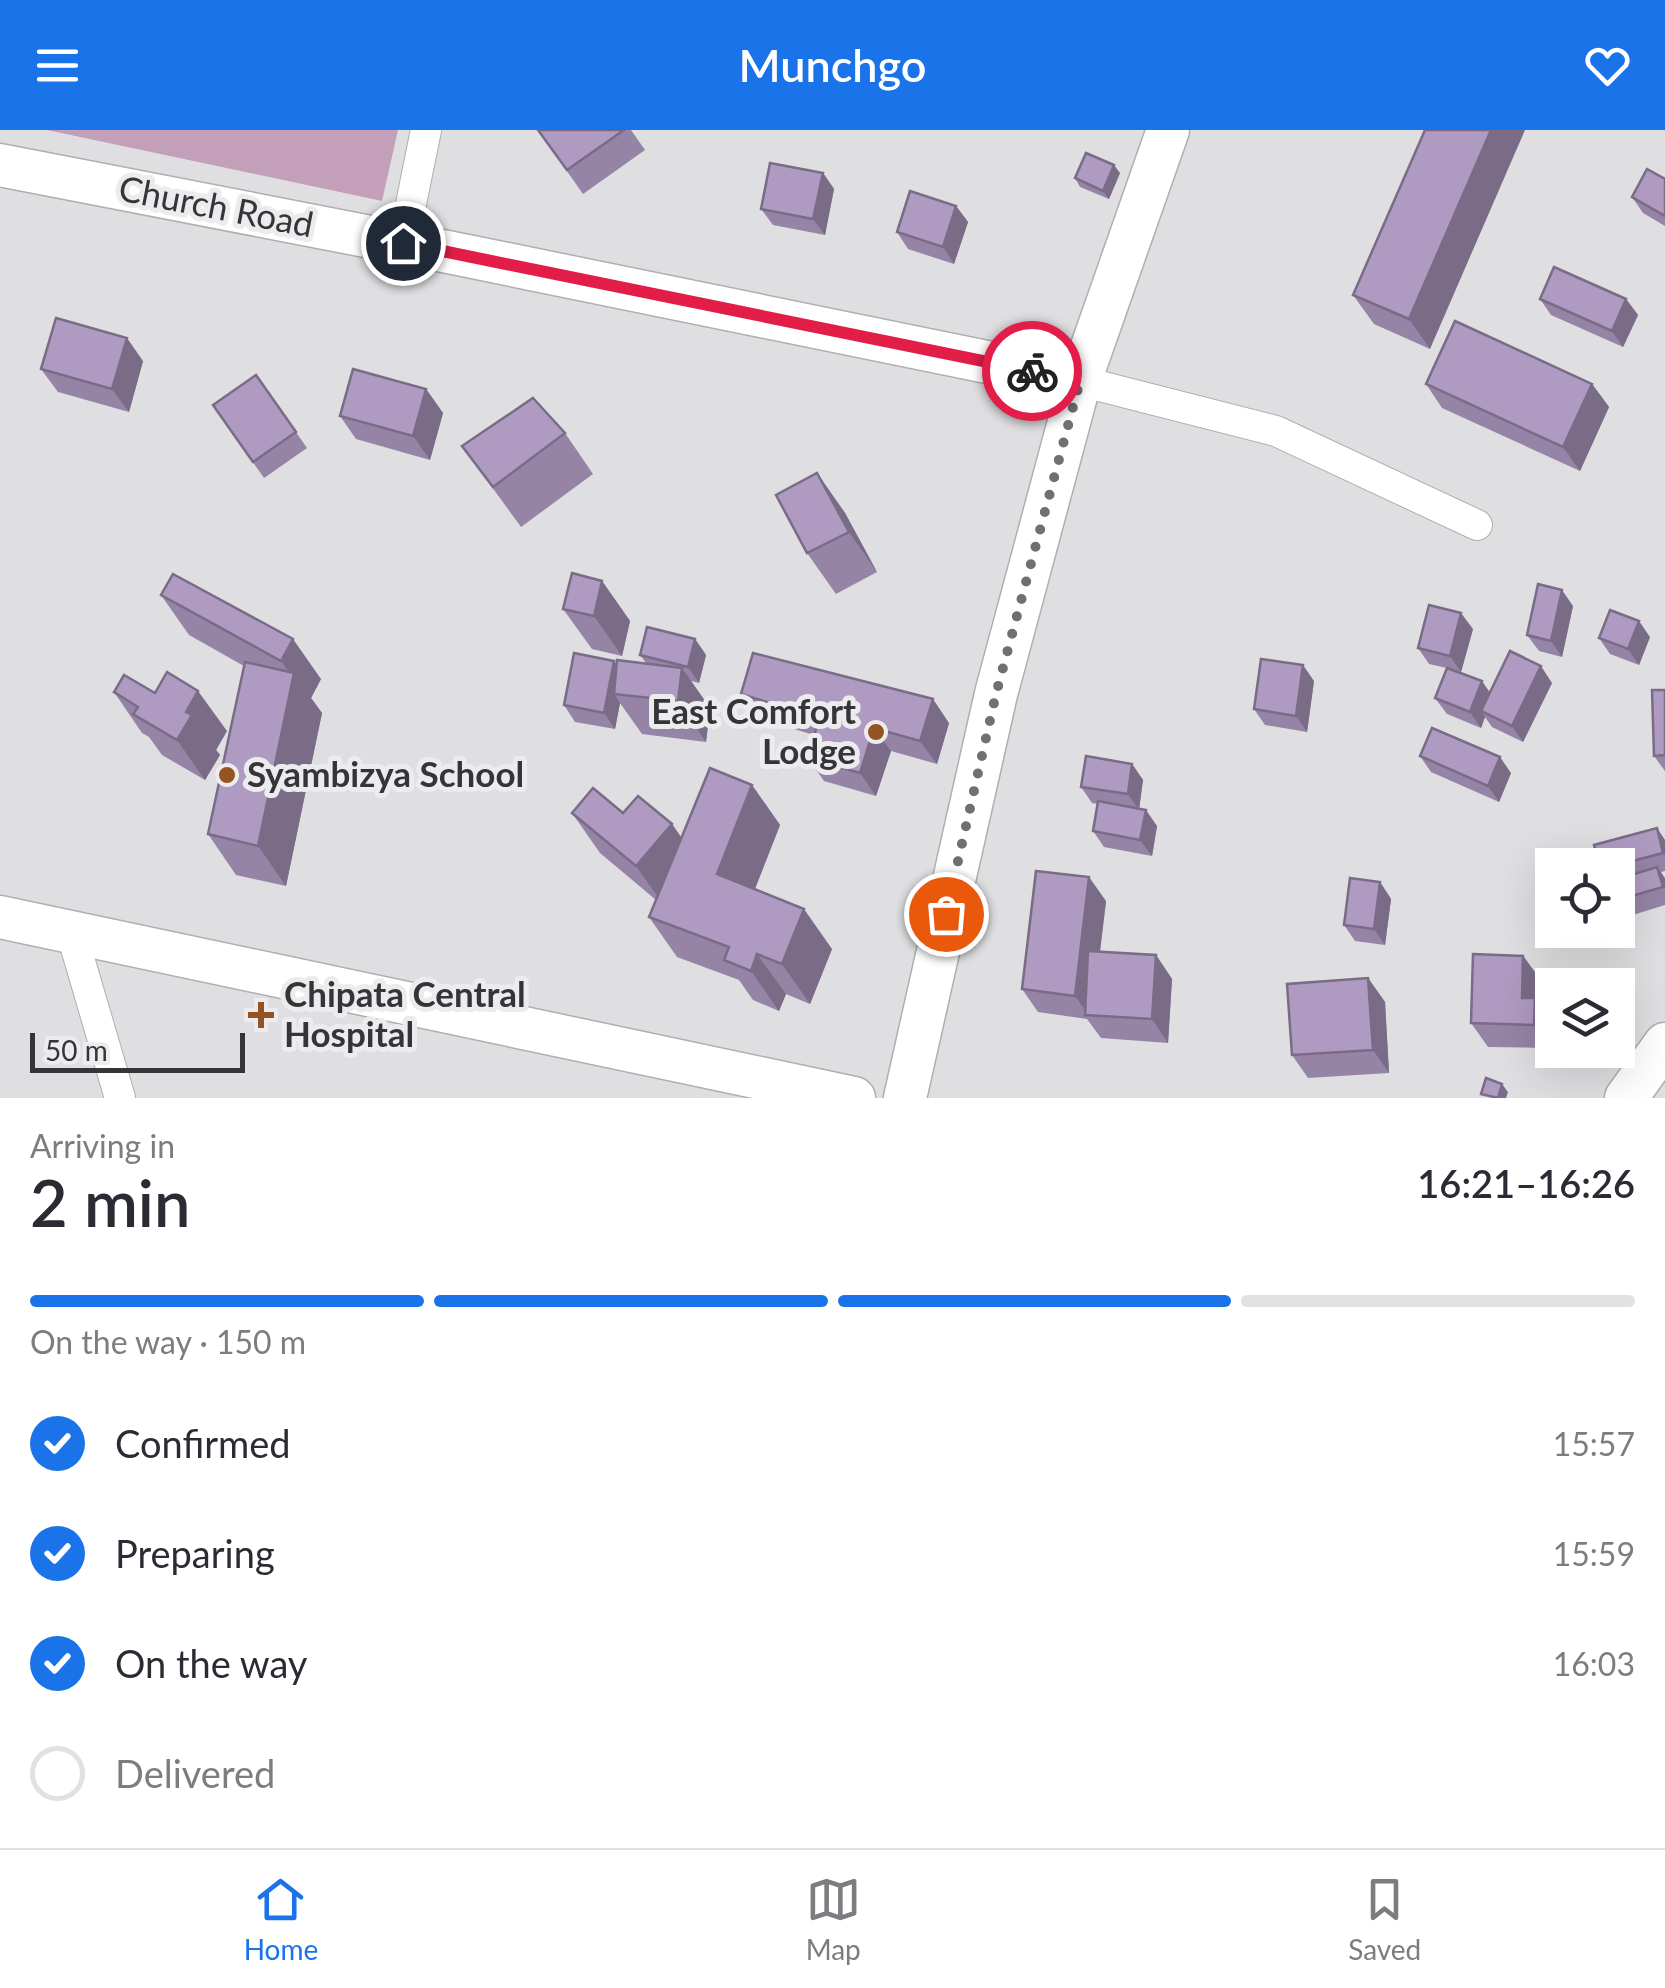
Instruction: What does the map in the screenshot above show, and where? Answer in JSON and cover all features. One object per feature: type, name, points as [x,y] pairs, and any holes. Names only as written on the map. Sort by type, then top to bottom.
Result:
[{"type":"street","points":[[403,243],[426,130]]},
{"type":"street","points":[[905,1098],[996,694],[1080,381],[1168,130]]},
{"type":"street","name":"Church Road","points":[[0,166],[403,243],[1080,381]]},
{"type":"street","points":[[1080,381],[1276,431],[1477,525]]},
{"type":"street","points":[[0,916],[854,1098]]},
{"type":"street","points":[[72,932],[120,1098]]},
{"type":"street","points":[[1626,1098],[1665,1044]]},
{"type":"shaded area","points":[[47,130],[398,130],[382,201]]},
{"type":"building","points":[[538,130],[624,130],[567,170]]},
{"type":"building","points":[[1425,130],[1491,130],[1409,319],[1353,295]]},
{"type":"building","points":[[1086,153],[1114,165],[1103,191],[1075,178]]},
{"type":"building","points":[[770,163],[823,173],[813,219],[761,209]]},
{"type":"building","points":[[1647,169],[1665,179],[1665,216],[1632,197]]},
{"type":"building","points":[[910,191],[956,206],[943,247],[897,232]]},
{"type":"building","points":[[1554,267],[1626,299],[1612,331],[1540,299]]},
{"type":"building","points":[[56,318],[127,338],[112,389],[41,369]]},
{"type":"building","points":[[1455,321],[1592,384],[1563,447],[1426,384]]},
{"type":"building","points":[[353,369],[426,389],[413,436],[340,416]]},
{"type":"building","points":[[256,375],[296,432],[253,462],[213,405]]},
{"type":"building","points":[[533,398],[565,433],[493,487],[462,446]]},
{"type":"building","points":[[817,473],[849,532],[807,553],[776,495]]},
{"type":"building","points":[[572,573],[602,581],[594,616],[563,609]]},
{"type":"building","points":[[173,574],[293,639],[281,661],[161,595]]},
{"type":"building","points":[[1538,584],[1562,590],[1551,641],[1527,635]]},
{"type":"building","points":[[1429,605],[1461,613],[1450,656],[1418,648]]},
{"type":"building","points":[[1610,610],[1639,621],[1628,649],[1599,638]]},
{"type":"building","points":[[647,627],[695,639],[688,667],[640,655]]},
{"type":"building","points":[[1510,651],[1541,666],[1512,726],[1481,711]]},
{"type":"building","points":[[574,653],[614,661],[604,713],[564,705]]},
{"type":"building","points":[[753,653],[933,699],[920,741],[874,728],[860,773],[808,758],[819,718],[741,694]]},
{"type":"building","points":[[1261,659],[1303,665],[1296,716],[1254,709]]},
{"type":"building","points":[[617,660],[682,668],[678,701],[614,694]]},
{"type":"building","points":[[245,662],[294,673],[258,846],[208,834]]},
{"type":"building","points":[[1447,668],[1482,681],[1470,712],[1435,698]]},
{"type":"building","points":[[167,672],[198,691],[186,712],[192,715],[177,740],[133,714],[138,707],[114,692],[124,675],[155,693]]},
{"type":"building","points":[[1652,690],[1665,690],[1665,755],[1654,756]]},
{"type":"building","points":[[1432,728],[1500,757],[1488,786],[1420,756]]},
{"type":"building","points":[[1086,756],[1132,764],[1128,794],[1081,787]]},
{"type":"building","points":[[710,768],[752,785],[717,874],[804,909],[782,964],[757,954],[751,971],[724,960],[729,947],[649,917]]},
{"type":"building","points":[[593,788],[623,813],[638,796],[672,824],[636,866],[572,813]]},
{"type":"building","points":[[1098,801],[1146,810],[1140,840],[1093,831]]},
{"type":"building","points":[[1657,828],[1663,853],[1635,860],[1635,848],[1594,845]]},
{"type":"building","points":[[1657,867],[1663,887],[1635,895],[1635,874]]},
{"type":"building","points":[[1036,871],[1089,877],[1075,996],[1022,989]]},
{"type":"building","points":[[1350,878],[1380,882],[1374,929],[1344,925]]},
{"type":"building","points":[[1088,951],[1156,955],[1152,1019],[1085,1015]]},
{"type":"building","points":[[1473,954],[1523,956],[1522,998],[1535,998],[1534,1025],[1471,1023]]},
{"type":"building","points":[[1368,978],[1373,1050],[1292,1055],[1287,984]]},
{"type":"building","points":[[1486,1078],[1502,1084],[1498,1098],[1481,1094]]},
{"type":"way so far","points":[[946,914],[996,694],[1080,381],[1032,371]]},
{"type":"place","name":"East Comfort Lodge","points":[[876,732]]},
{"type":"place","name":"Syambizya School","points":[[227,775]]},
{"type":"place","name":"Chipata Central Hospital","points":[[261,1015]]},
{"type":"route","points":[[403,243],[1032,371]]}]
